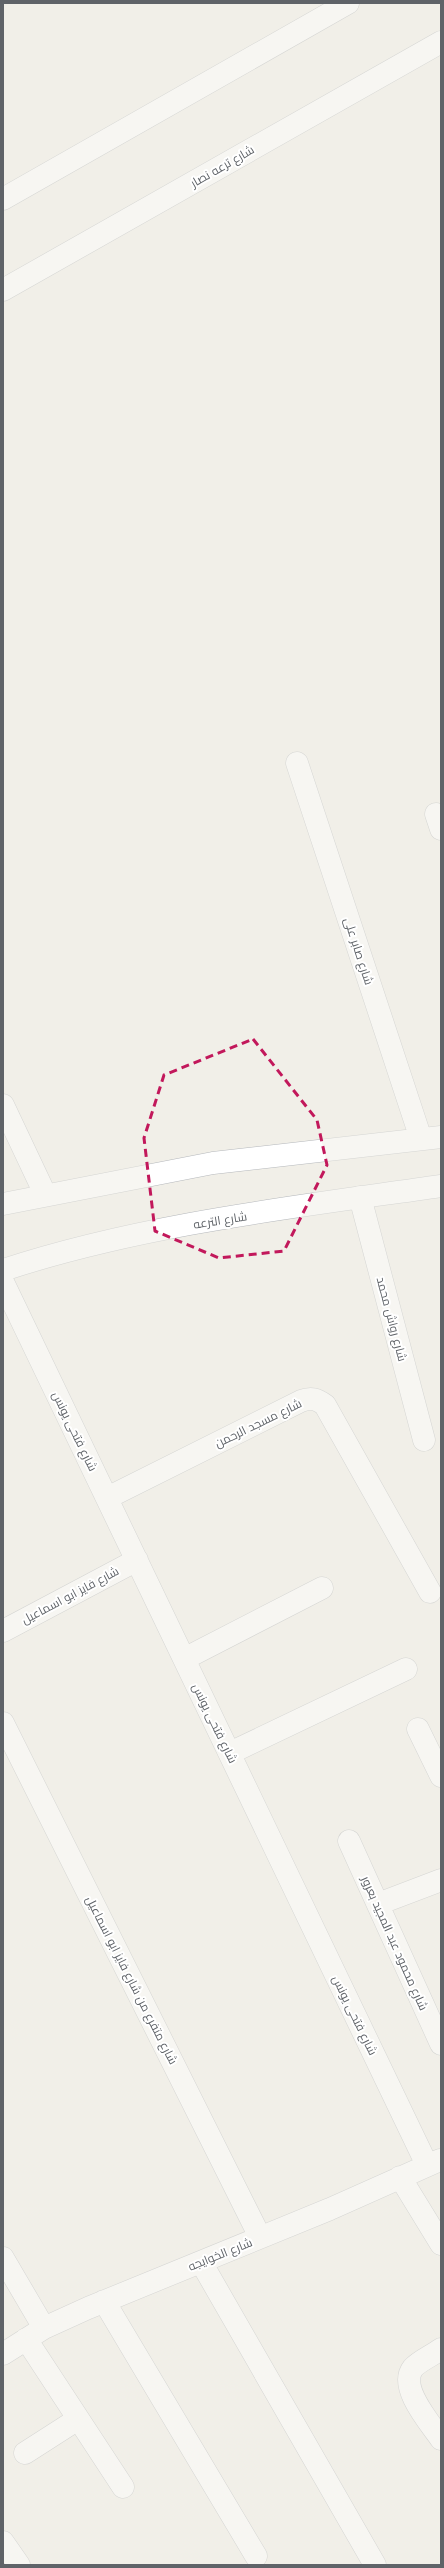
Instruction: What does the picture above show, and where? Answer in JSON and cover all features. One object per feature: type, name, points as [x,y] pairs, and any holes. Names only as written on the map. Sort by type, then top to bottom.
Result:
[{"type":"street","points":[[3,199],[348,3]]},
{"type":"street","name":"شارع ترعه نصار","points":[[3,290],[441,42]]},
{"type":"street","name":"شارع صابر على","points":[[297,763],[431,1138]]},
{"type":"street","points":[[3,1105],[45,1194]]},
{"type":"street","points":[[3,1204],[45,1194],[213,1163],[431,1138]]},
{"type":"street","name":"شارع الترعه","points":[[3,1270],[50,1254],[159,1230],[441,1186]]},
{"type":"street","name":"شارع رواش محمد","points":[[360,1198],[424,1440]]},
{"type":"street","name":"شارع فتحى يونس","points":[[3,1282],[230,1753],[434,2162]]},
{"type":"street","name":"شارع مسجد الرحمن","points":[[107,1498],[301,1401],[309,1398],[318,1400],[326,1405],[430,1592]]},
{"type":"street","name":"شارع فايز ابو اسماعيل","points":[[3,1630],[137,1560]]},
{"type":"street","points":[[184,1659],[322,1588]]},
{"type":"street","points":[[230,1753],[406,1669]]},
{"type":"street","name":"شارع متفرع من شارع فايز ابو اسماعيل","points":[[3,1723],[260,2237]]},
{"type":"street","points":[[418,1729],[441,1776]]},
{"type":"street","name":"شارع محمود عبد المجيد بعرور","points":[[350,1841],[441,2044]]},
{"type":"street","points":[[378,1904],[441,1880]]},
{"type":"street","name":"شارع الخوايجه","points":[[3,2354],[35,2334],[104,2301],[201,2262],[434,2162]]},
{"type":"street","points":[[400,2177],[441,2244]]},
{"type":"street","points":[[3,2258],[35,2334],[78,2419],[122,2487]]},
{"type":"street","points":[[201,2262],[375,2565]]},
{"type":"street","points":[[104,2301],[256,2556]]},
{"type":"street","points":[[441,2349],[413,2368],[408,2377],[410,2392],[441,2439]]},
{"type":"street","points":[[25,2453],[78,2419]]},
{"type":"street","points":[[3,2542],[19,2565]]},
{"type":"highlighted area","points":[[253,1039],[317,1120],[327,1165],[284,1251],[219,1258],[155,1231],[144,1138],[164,1075]]}]
